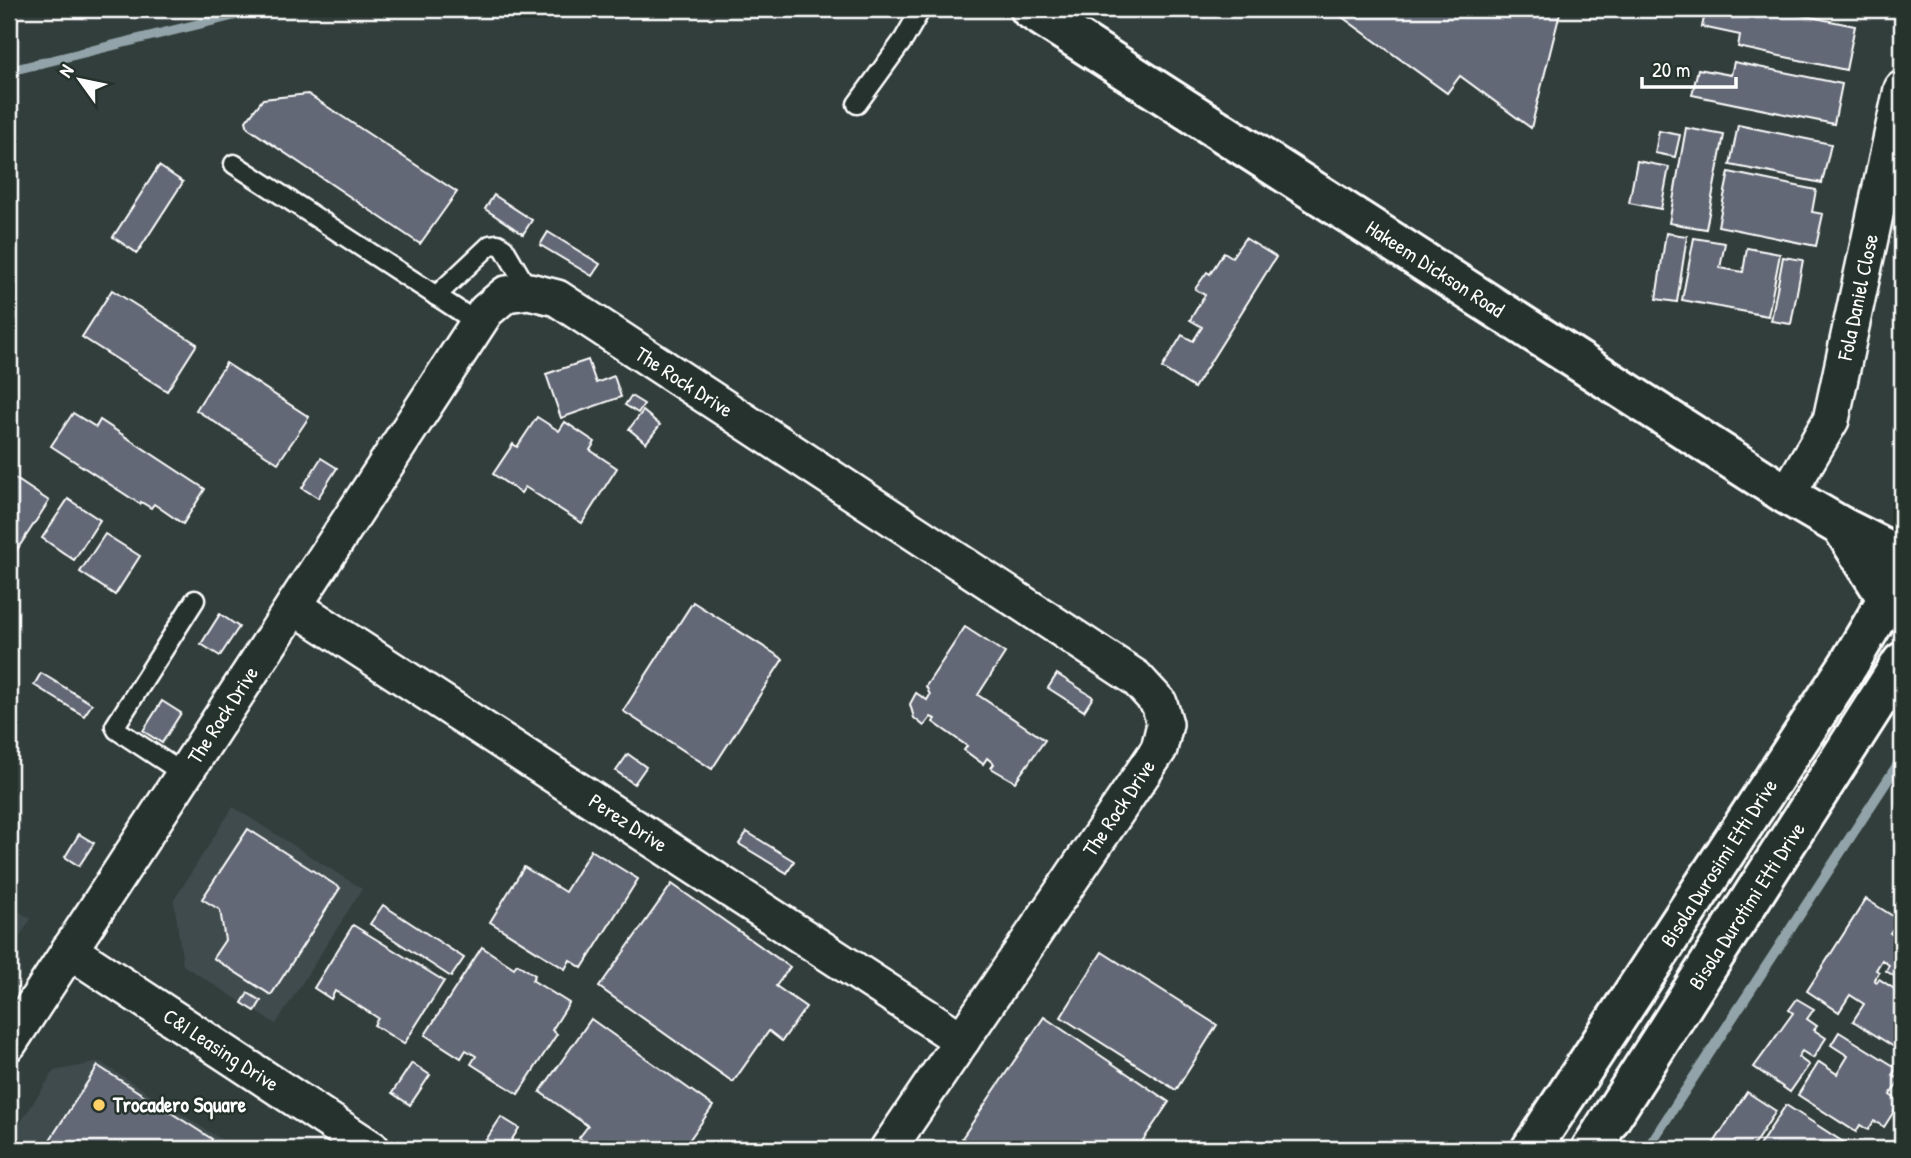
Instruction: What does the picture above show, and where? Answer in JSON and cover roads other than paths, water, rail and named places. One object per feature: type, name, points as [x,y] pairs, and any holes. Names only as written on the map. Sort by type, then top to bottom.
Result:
[{"type":"main road","name":"Hakeem Dickson Road","points":[[1030,9],[1787,495],[1842,527],[1902,556]]},
{"type":"main road","name":"Hakeem Dickson Road","points":[[1842,527],[1897,593]]},
{"type":"main road","name":"Bisola Durosimi Etti Drive","points":[[1531,1149],[1897,593]]},
{"type":"main road","name":"Bisola Durotimi Etti Drive","points":[[1591,1149],[1902,662]]},
{"type":"street","name":"Fola Daniel Close","points":[[1787,495],[1831,420],[1902,89]]},
{"type":"street","name":"The Rock Drive","points":[[9,1043],[486,311],[506,293],[529,290],[557,298],[580,313],[1136,678],[1159,703],[1165,724],[1159,749],[888,1149]]},
{"type":"street","name":"Perez Drive","points":[[294,606],[962,1040]]},
{"type":"street","name":"C&I Leasing Drive","points":[[69,950],[372,1149]]},
{"type":"lane","points":[[857,104],[904,38],[921,9]]},
{"type":"lane","points":[[234,164],[478,323]]},
{"type":"lane","points":[[436,296],[490,245],[498,244],[504,248],[529,290]]},
{"type":"lane","points":[[184,774],[117,730],[115,726],[195,600]]},
{"type":"waterway","points":[[9,71],[260,9]]},
{"type":"waterway","points":[[1647,1149],[1902,758]]},
{"type":"place","name":"Trocadero Square","points":[[99,1105]]}]
